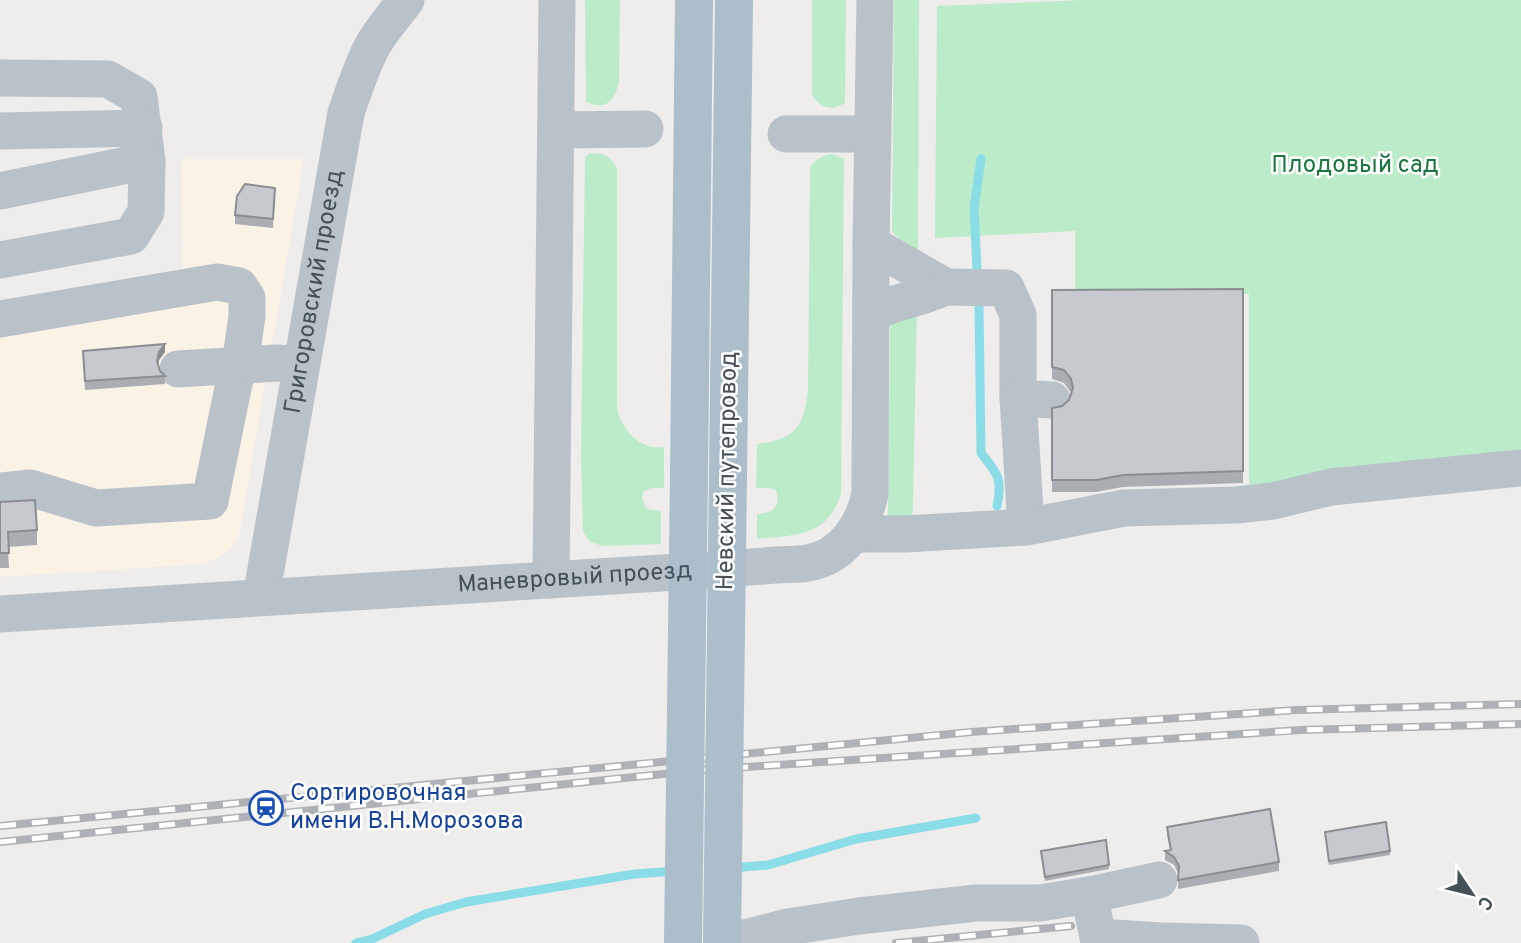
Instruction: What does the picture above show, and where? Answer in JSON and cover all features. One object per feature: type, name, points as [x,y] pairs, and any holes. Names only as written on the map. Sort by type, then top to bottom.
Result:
[{"type":"main road","name":"Невский путепровод","points":[[683,943],[694,0]]},
{"type":"main road","name":"Невский путепровод","points":[[724,943],[734,0]]},
{"type":"street","name":"Григоровский проезд","points":[[261,597],[346,113],[373,45],[406,0]]},
{"type":"street","points":[[551,580],[558,0]]},
{"type":"street","name":"Маневровый проезд","points":[[0,614],[710,570],[809,563],[828,557],[853,534],[866,512],[870,494],[875,0]]},
{"type":"street","points":[[0,78],[108,79],[139,97],[146,145],[146,212],[131,236],[0,260]]},
{"type":"street","points":[[556,130],[645,129]]},
{"type":"street","points":[[0,131],[146,145]]},
{"type":"street","points":[[786,134],[873,134]]},
{"type":"street","points":[[0,191],[146,145]]},
{"type":"street","points":[[871,244],[946,287]]},
{"type":"street","points":[[0,318],[217,282],[239,286],[247,298],[240,365],[210,502],[96,508],[30,488],[0,491]]},
{"type":"street","points":[[871,313],[946,287],[1006,288],[1018,315],[1035,399],[1027,527]]},
{"type":"street","points":[[178,369],[276,363],[301,365]]},
{"type":"street","points":[[853,534],[1027,527],[1124,508],[1236,505],[1273,501],[1331,487],[1521,468]]},
{"type":"street","points":[[709,530],[710,570]]},
{"type":"street","points":[[724,943],[788,927],[859,916],[976,903],[1040,903],[1159,880]]},
{"type":"street","points":[[1089,895],[1098,937],[1241,943]]},
{"type":"shaded area","points":[[181,159],[304,159],[238,540],[228,551],[201,564],[0,577],[0,305],[182,271]]},
{"type":"green space","points":[[585,0],[620,0],[619,82],[612,99],[604,105],[586,102]]},
{"type":"green space","points":[[812,0],[846,0],[845,103],[830,108],[822,105],[812,94]]},
{"type":"green space","points":[[894,0],[919,0],[918,257],[892,231]]},
{"type":"green space","name":"Плодовый сад","points":[[1083,0],[1521,0],[1521,454],[1249,489],[1249,294],[1075,296],[1075,231],[935,238],[937,6]]},
{"type":"green space","points":[[590,153],[606,156],[617,169],[617,408],[625,427],[639,442],[652,447],[664,447],[664,488],[644,491],[642,498],[645,507],[661,511],[661,544],[603,546],[590,542],[583,532],[581,455],[585,157]]},
{"type":"green space","points":[[832,154],[844,159],[841,493],[828,518],[819,526],[797,534],[757,539],[757,514],[771,511],[777,501],[776,490],[756,488],[757,444],[789,435],[800,423],[806,404],[810,168],[819,158]]},
{"type":"green space","points":[[917,306],[912,520],[888,519],[890,323]]},
{"type":"building","points":[[245,184],[275,188],[273,219],[235,215],[237,196]]},
{"type":"building","points":[[1243,289],[1243,471],[1052,480],[1052,408],[1062,406],[1069,400],[1073,388],[1071,379],[1064,370],[1052,367],[1052,290]]},
{"type":"building","points":[[165,344],[157,361],[165,376],[85,381],[83,351]]},
{"type":"building","points":[[35,500],[37,530],[8,532],[9,553],[0,553],[0,502]]},
{"type":"building","points":[[1270,809],[1279,862],[1178,880],[1179,866],[1174,857],[1165,851],[1171,850],[1167,827]]},
{"type":"building","points":[[1386,822],[1390,851],[1329,861],[1325,832]]},
{"type":"building","points":[[1106,840],[1109,865],[1045,877],[1041,851]]},
{"type":"waterway","points":[[977,268],[974,208],[981,159]]},
{"type":"waterway","points":[[979,305],[981,453],[999,482],[997,506]]},
{"type":"waterway","points":[[732,868],[768,865],[856,839],[976,818]]},
{"type":"waterway","points":[[356,943],[372,939],[425,914],[466,902],[635,874],[676,871]]},
{"type":"railway","points":[[0,826],[971,732],[1297,710],[1521,704]]},
{"type":"railway","points":[[0,842],[702,770],[1301,730],[1521,724]]},
{"type":"railway","points":[[896,943],[1071,926]]},
{"type":"place","name":"Сортировочная имени В.Н.Морозова","points":[[266,808]]}]
